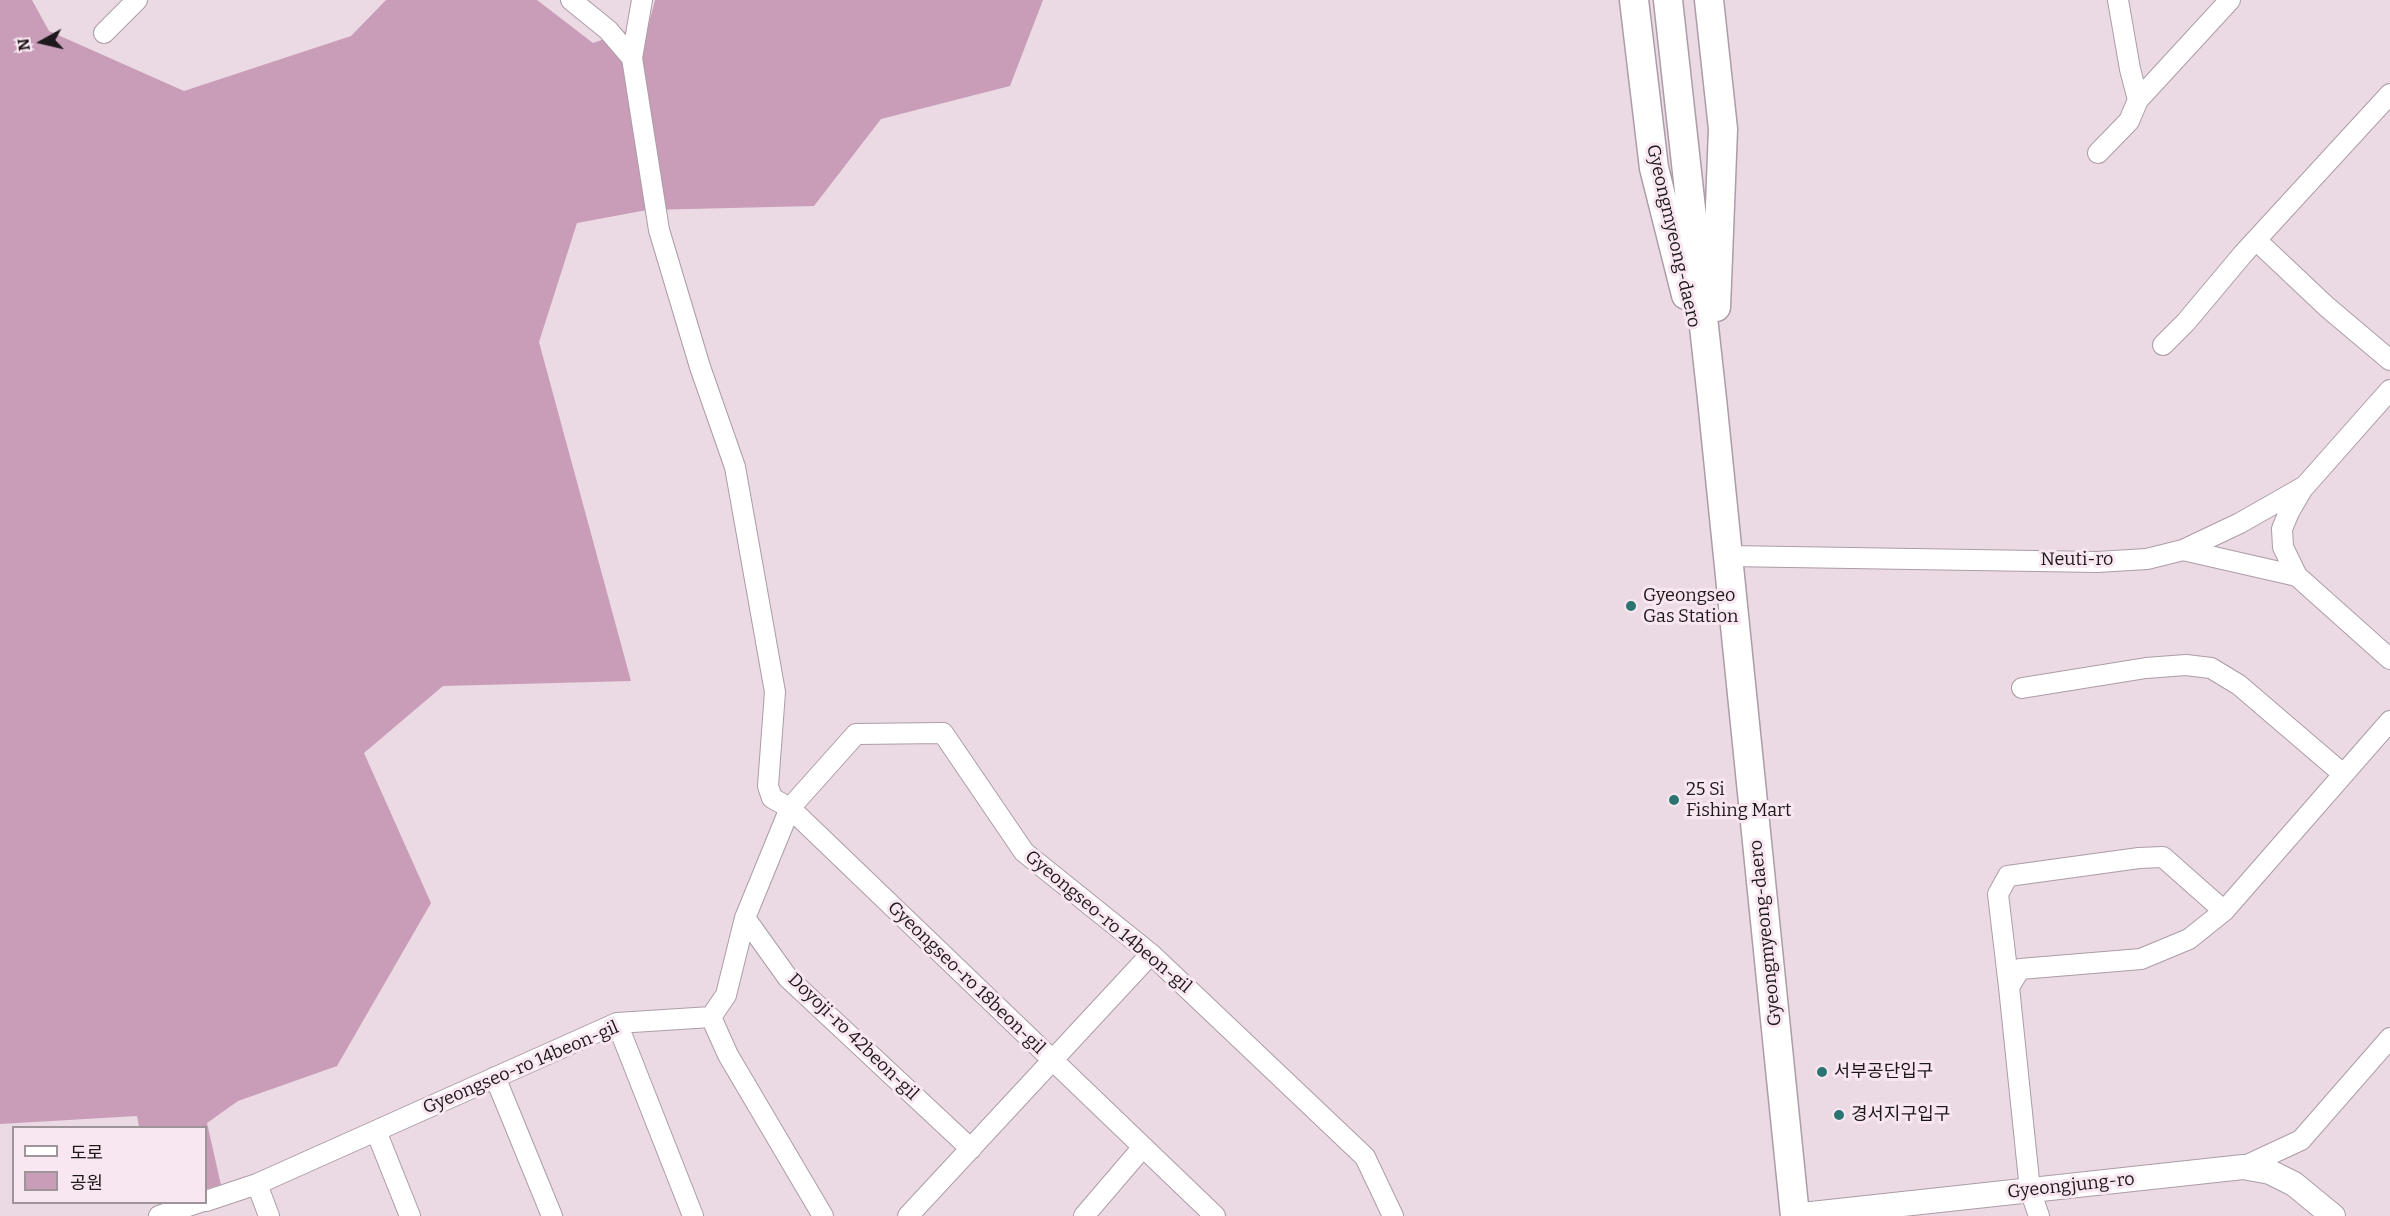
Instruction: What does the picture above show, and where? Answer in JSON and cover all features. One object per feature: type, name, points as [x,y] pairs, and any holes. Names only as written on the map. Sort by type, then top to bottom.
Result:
[{"type":"main road","name":"Gyeongmyeong-daero","points":[[1635,0],[1654,168],[1712,399]]},
{"type":"main road","name":"Gyeongmyeong-daero","points":[[1668,0],[1712,399],[1794,1216]]},
{"type":"main road","name":"Gyeongmyeong-daero","points":[[1709,0],[1723,129],[1712,399]]},
{"type":"street","points":[[104,33],[137,0]]},
{"type":"street","points":[[571,0],[608,30],[632,58]]},
{"type":"street","points":[[632,58],[642,0]]},
{"type":"street","points":[[2118,0],[2138,100]]},
{"type":"street","points":[[2098,153],[2128,122],[2138,100],[2230,0]]},
{"type":"street","name":"Gyeongseo-ro 18beon-gil","points":[[632,58],[659,230],[700,367],[735,467],[776,692],[768,786],[772,798],[790,808],[1215,1216]]},
{"type":"street","points":[[2163,345],[2390,94]]},
{"type":"street","points":[[2256,240],[2335,314],[2390,360]]},
{"type":"street","points":[[2297,576],[2283,547],[2282,529],[2289,512],[2305,486],[2390,390]]},
{"type":"street","points":[[2183,550],[2240,523],[2305,486]]},
{"type":"street","name":"Neuti-ro","points":[[1728,556],[2097,562],[2147,559],[2183,550],[2297,576],[2390,658]]},
{"type":"street","points":[[2022,688],[2146,668],[2186,665],[2211,668],[2239,685],[2343,774]]},
{"type":"street","points":[[2009,987],[2020,969],[2141,959],[2189,939],[2224,911],[2390,721]]},
{"type":"street","name":"Gyeongseo-ro 14beon-gil","points":[[207,1201],[257,1184],[617,1023],[711,1017],[726,995],[745,918],[790,808],[856,734],[943,734],[1024,852],[1151,954],[1365,1157],[1393,1216]]},
{"type":"street","points":[[2038,1216],[2030,1190],[1998,894],[2008,876],[2139,858],[2163,857],[2224,911]]},
{"type":"street","name":"Doyoji-ro 42beon-gil","points":[[745,918],[788,978],[970,1149]]},
{"type":"street","points":[[908,1216],[1151,954]]},
{"type":"street","points":[[711,1017],[728,1055],[823,1216]]},
{"type":"street","points":[[617,1023],[693,1216]]},
{"type":"street","points":[[2243,1167],[2301,1140],[2390,1038]]},
{"type":"street","points":[[495,1077],[552,1216]]},
{"type":"street","points":[[376,1131],[410,1216]]},
{"type":"street","points":[[1084,1216],[1143,1147]]},
{"type":"street","name":"Gyeongjung-ro","points":[[1794,1216],[2243,1167],[2270,1172],[2294,1184],[2332,1216]]},
{"type":"street","points":[[257,1184],[269,1216]]},
{"type":"street","points":[[159,1216],[197,1204]]},
{"type":"green space","points":[[0,0],[32,0],[49,31],[184,91],[351,36],[386,0],[537,0],[593,43],[649,23],[655,0],[1043,0],[1010,86],[881,119],[814,206],[647,210],[577,223],[539,342],[631,681],[443,686],[364,753],[431,903],[337,1066],[238,1101],[207,1123],[221,1185],[207,1189],[207,1126],[139,1126],[137,1116],[0,1124]]},
{"type":"place","name":"Gyeongseo Gas Station","points":[[1631,606]]},
{"type":"place","name":"25 Si Fishing Mart","points":[[1674,800]]},
{"type":"place","name":"서부공단입구","points":[[1822,1072]]},
{"type":"place","name":"경서지구입구","points":[[1839,1115]]}]
